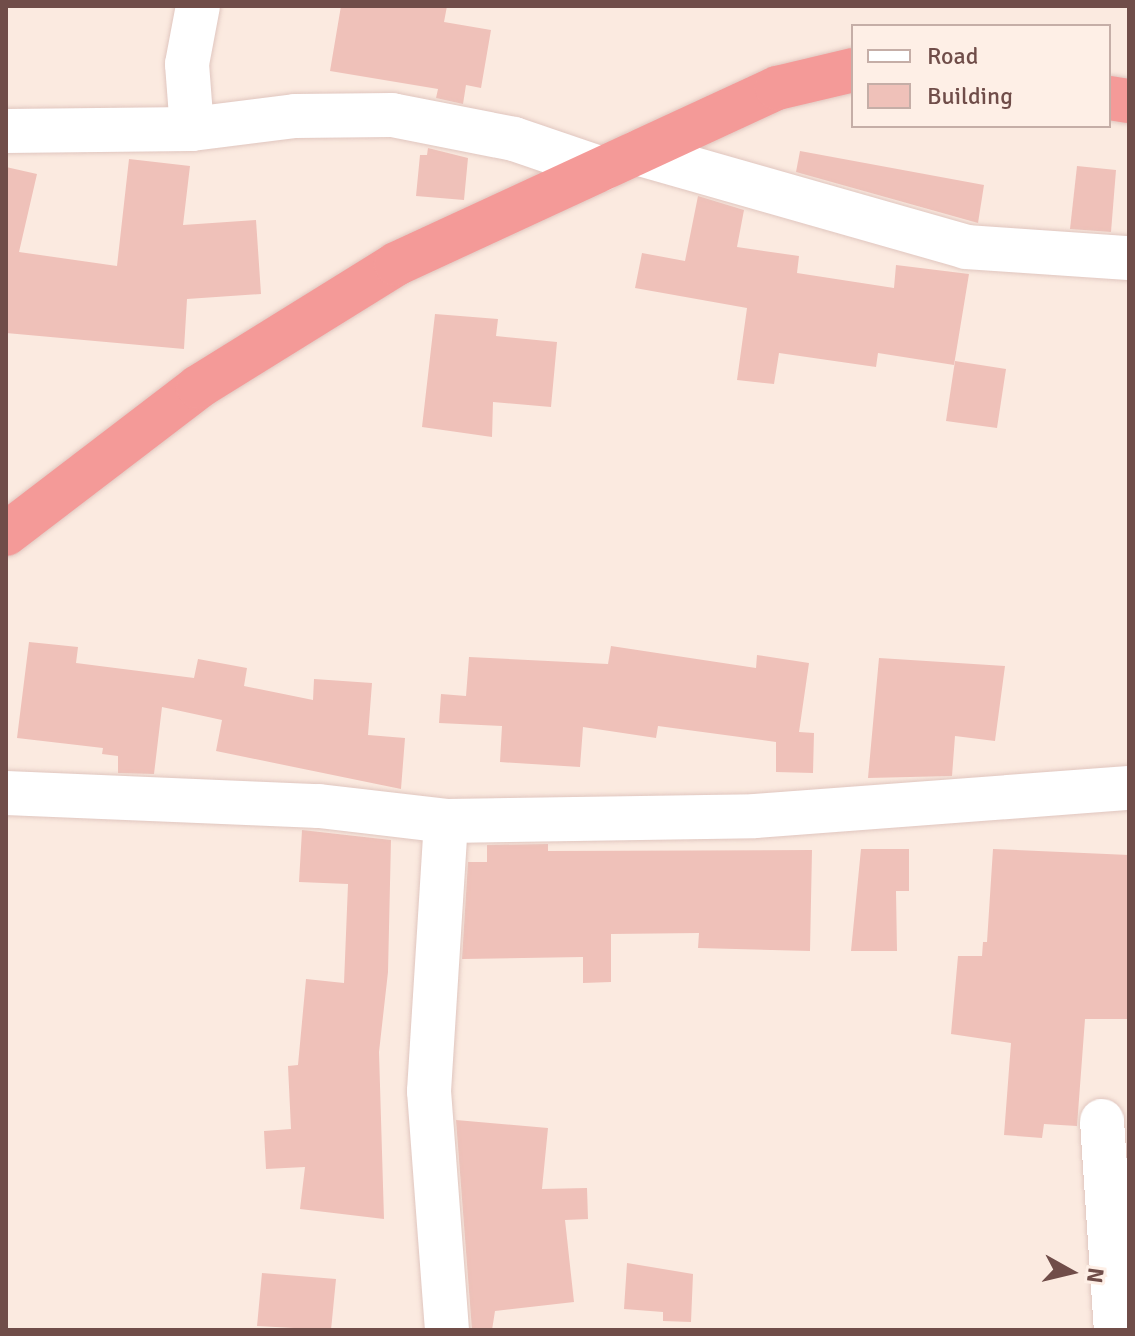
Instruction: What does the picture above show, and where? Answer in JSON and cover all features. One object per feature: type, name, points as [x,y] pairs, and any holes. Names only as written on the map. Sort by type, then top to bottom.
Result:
[{"type":"highway","points":[[6,534],[198,387],[340,296],[485,219],[777,88],[851,70]]},
{"type":"street","points":[[192,129],[187,64],[198,6]]},
{"type":"street","points":[[6,131],[192,129],[295,116],[392,115],[620,161],[966,247],[1129,258]]},
{"type":"street","points":[[6,793],[319,806],[446,821],[755,816],[1129,788]]},
{"type":"street","points":[[446,821],[429,1091],[447,1330]]},
{"type":"street","points":[[1102,1121],[1116,1330]]},
{"type":"building","points":[[341,6],[447,6],[444,22],[491,30],[481,88],[466,85],[463,104],[436,98],[438,89],[330,71]]},
{"type":"building","points":[[428,148],[468,158],[464,200],[416,196],[420,155],[427,155]]},
{"type":"building","points":[[800,151],[984,185],[978,223],[796,172]]},
{"type":"building","points":[[129,159],[190,166],[183,225],[256,220],[261,294],[187,299],[184,349],[6,333],[6,167],[37,174],[19,252],[117,266]]},
{"type":"building","points":[[1077,166],[1116,170],[1111,232],[1070,229]]},
{"type":"building","points":[[698,196],[744,210],[737,247],[799,256],[797,273],[894,288],[896,265],[969,274],[954,365],[878,353],[876,367],[779,353],[774,384],[737,380],[747,308],[635,288],[642,253],[685,261]]},
{"type":"building","points":[[435,314],[498,319],[496,336],[557,342],[551,407],[493,402],[492,437],[422,427]]},
{"type":"building","points":[[955,361],[1006,369],[997,428],[946,421]]},
{"type":"building","points":[[29,642],[78,647],[76,663],[194,678],[198,659],[247,668],[244,686],[313,700],[314,679],[372,683],[368,735],[405,738],[401,789],[216,751],[222,720],[162,707],[154,774],[118,773],[118,756],[102,754],[103,748],[17,738]]},
{"type":"building","points":[[611,646],[756,668],[757,655],[809,663],[799,732],[814,733],[813,773],[776,772],[776,742],[658,726],[656,738],[583,727],[580,767],[500,762],[502,726],[439,723],[441,694],[466,696],[469,657],[608,664]]},
{"type":"building","points":[[879,658],[1005,666],[995,741],[955,736],[952,776],[868,778]]},
{"type":"building","points":[[302,830],[391,840],[388,972],[379,1052],[384,1219],[300,1209],[305,1167],[266,1169],[264,1131],[291,1129],[288,1066],[298,1065],[306,979],[344,983],[348,884],[299,882]]},
{"type":"building","points":[[548,844],[548,851],[812,850],[810,951],[698,948],[699,933],[611,934],[611,982],[583,983],[583,957],[462,959],[468,862],[487,862],[487,845]]},
{"type":"building","points":[[861,849],[909,849],[909,891],[896,891],[897,951],[851,951]]},
{"type":"building","points":[[993,849],[1129,855],[1129,1019],[1085,1019],[1077,1126],[1044,1124],[1042,1138],[1004,1135],[1011,1043],[951,1034],[958,956],[982,956],[983,942],[987,942]]},
{"type":"building","points":[[456,1120],[548,1128],[542,1189],[587,1188],[588,1219],[565,1220],[574,1302],[495,1311],[492,1330],[472,1330]]},
{"type":"building","points":[[627,1263],[693,1274],[691,1322],[663,1321],[663,1312],[624,1309]]},
{"type":"building","points":[[262,1273],[336,1279],[331,1330],[257,1326]]}]
